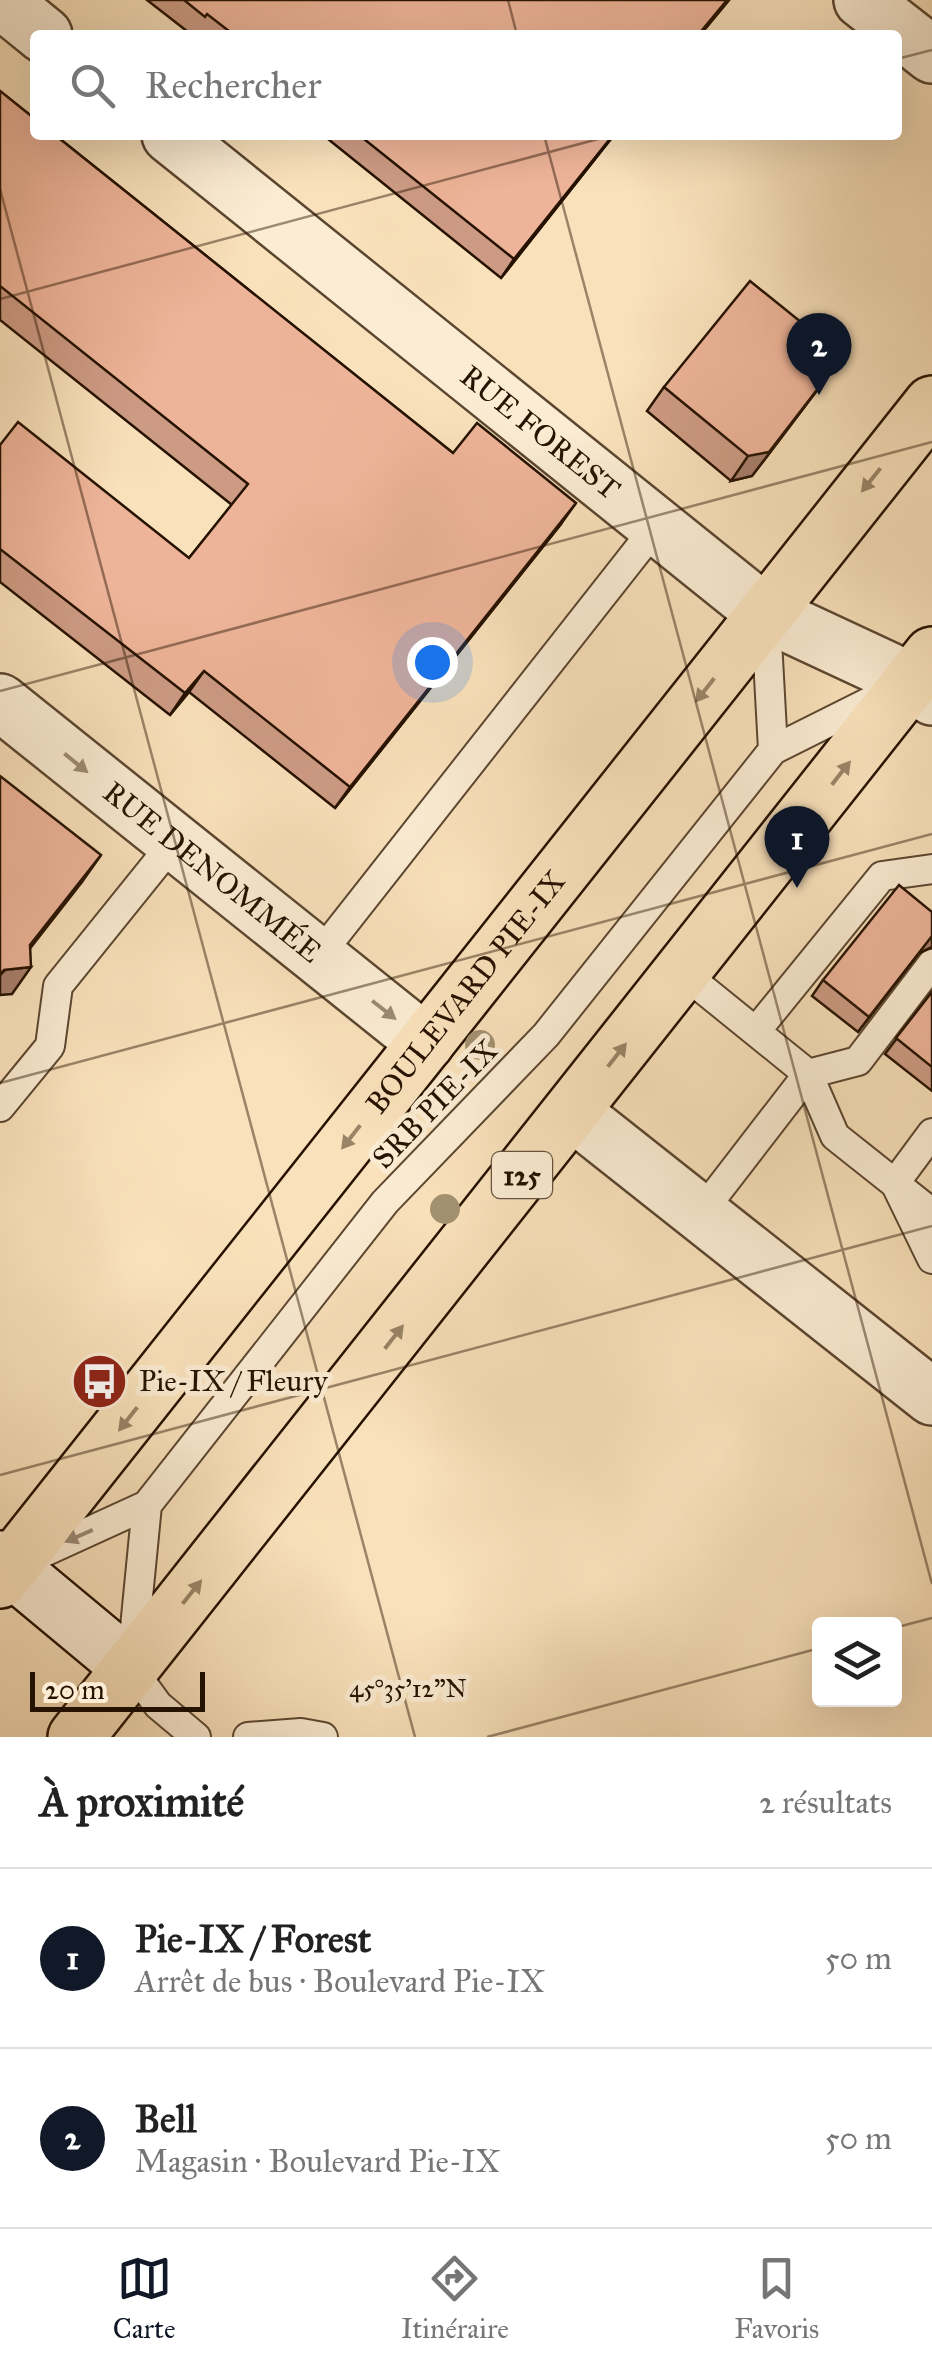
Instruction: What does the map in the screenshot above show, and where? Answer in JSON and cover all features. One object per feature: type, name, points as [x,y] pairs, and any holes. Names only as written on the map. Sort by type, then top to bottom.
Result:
[{"type":"main road","name":"BOULEVARD PIE-IX","points":[[4,1569],[932,404]]},
{"type":"main road","name":"125","points":[[76,1737],[682,972],[925,678]]},
{"type":"street","points":[[0,0],[38,30]]},
{"type":"street","points":[[862,0],[900,30]]},
{"type":"street","points":[[902,31],[932,55]]},
{"type":"street","name":"RUE FOREST","points":[[176,140],[765,613],[925,678]]},
{"type":"street","name":"RUE DENOMMÉE","points":[[0,702],[426,1043]]},
{"type":"street","points":[[572,1112],[932,1398]]},
{"type":"street","points":[[4,1569],[131,1668]]},
{"type":"lane","points":[[317,958],[656,527]]},
{"type":"lane","points":[[765,613],[773,750]]},
{"type":"lane","name":"SRB PIE-IX","points":[[4,1569],[147,1505],[385,1202],[546,1034],[773,750],[925,678]]},
{"type":"lane","points":[[0,1107],[50,1046],[58,986],[174,842]]},
{"type":"lane","points":[[756,1032],[882,876],[932,869]]},
{"type":"lane","points":[[700,1214],[808,1074],[858,1061],[932,964]]},
{"type":"lane","points":[[682,972],[808,1074],[835,1136],[932,1213]]},
{"type":"lane","points":[[894,1183],[932,1133]]},
{"type":"lane","points":[[894,1183],[932,1259]]},
{"type":"lane","points":[[147,1505],[131,1668],[158,1705],[196,1737]]},
{"type":"lane","points":[[248,1737],[316,1736]]},
{"type":"building","points":[[184,0],[727,0],[702,30],[228,30],[207,14],[205,17]]},
{"type":"building","points":[[0,91],[30,115],[30,140],[61,140],[453,453],[477,423],[576,503],[350,787],[204,671],[185,693],[0,549],[0,445],[18,422],[189,558],[248,484],[0,286]]},
{"type":"building","points":[[365,140],[609,140],[514,259]]},
{"type":"building","points":[[750,281],[843,356],[769,452],[748,456],[664,387]]},
{"type":"building","points":[[0,776],[101,855],[30,945],[31,967],[4,970],[0,975]]},
{"type":"building","points":[[899,885],[932,912],[932,936],[869,1017],[823,980]]},
{"type":"building","points":[[932,992],[932,1067],[896,1038]]},
{"type":"place","name":"Bell","points":[[819,395]]},
{"type":"place","name":"Pie-IX / Forest","points":[[797,888]]},
{"type":"place","name":"Pie-IX / Fleury","points":[[100,1381]]}]
